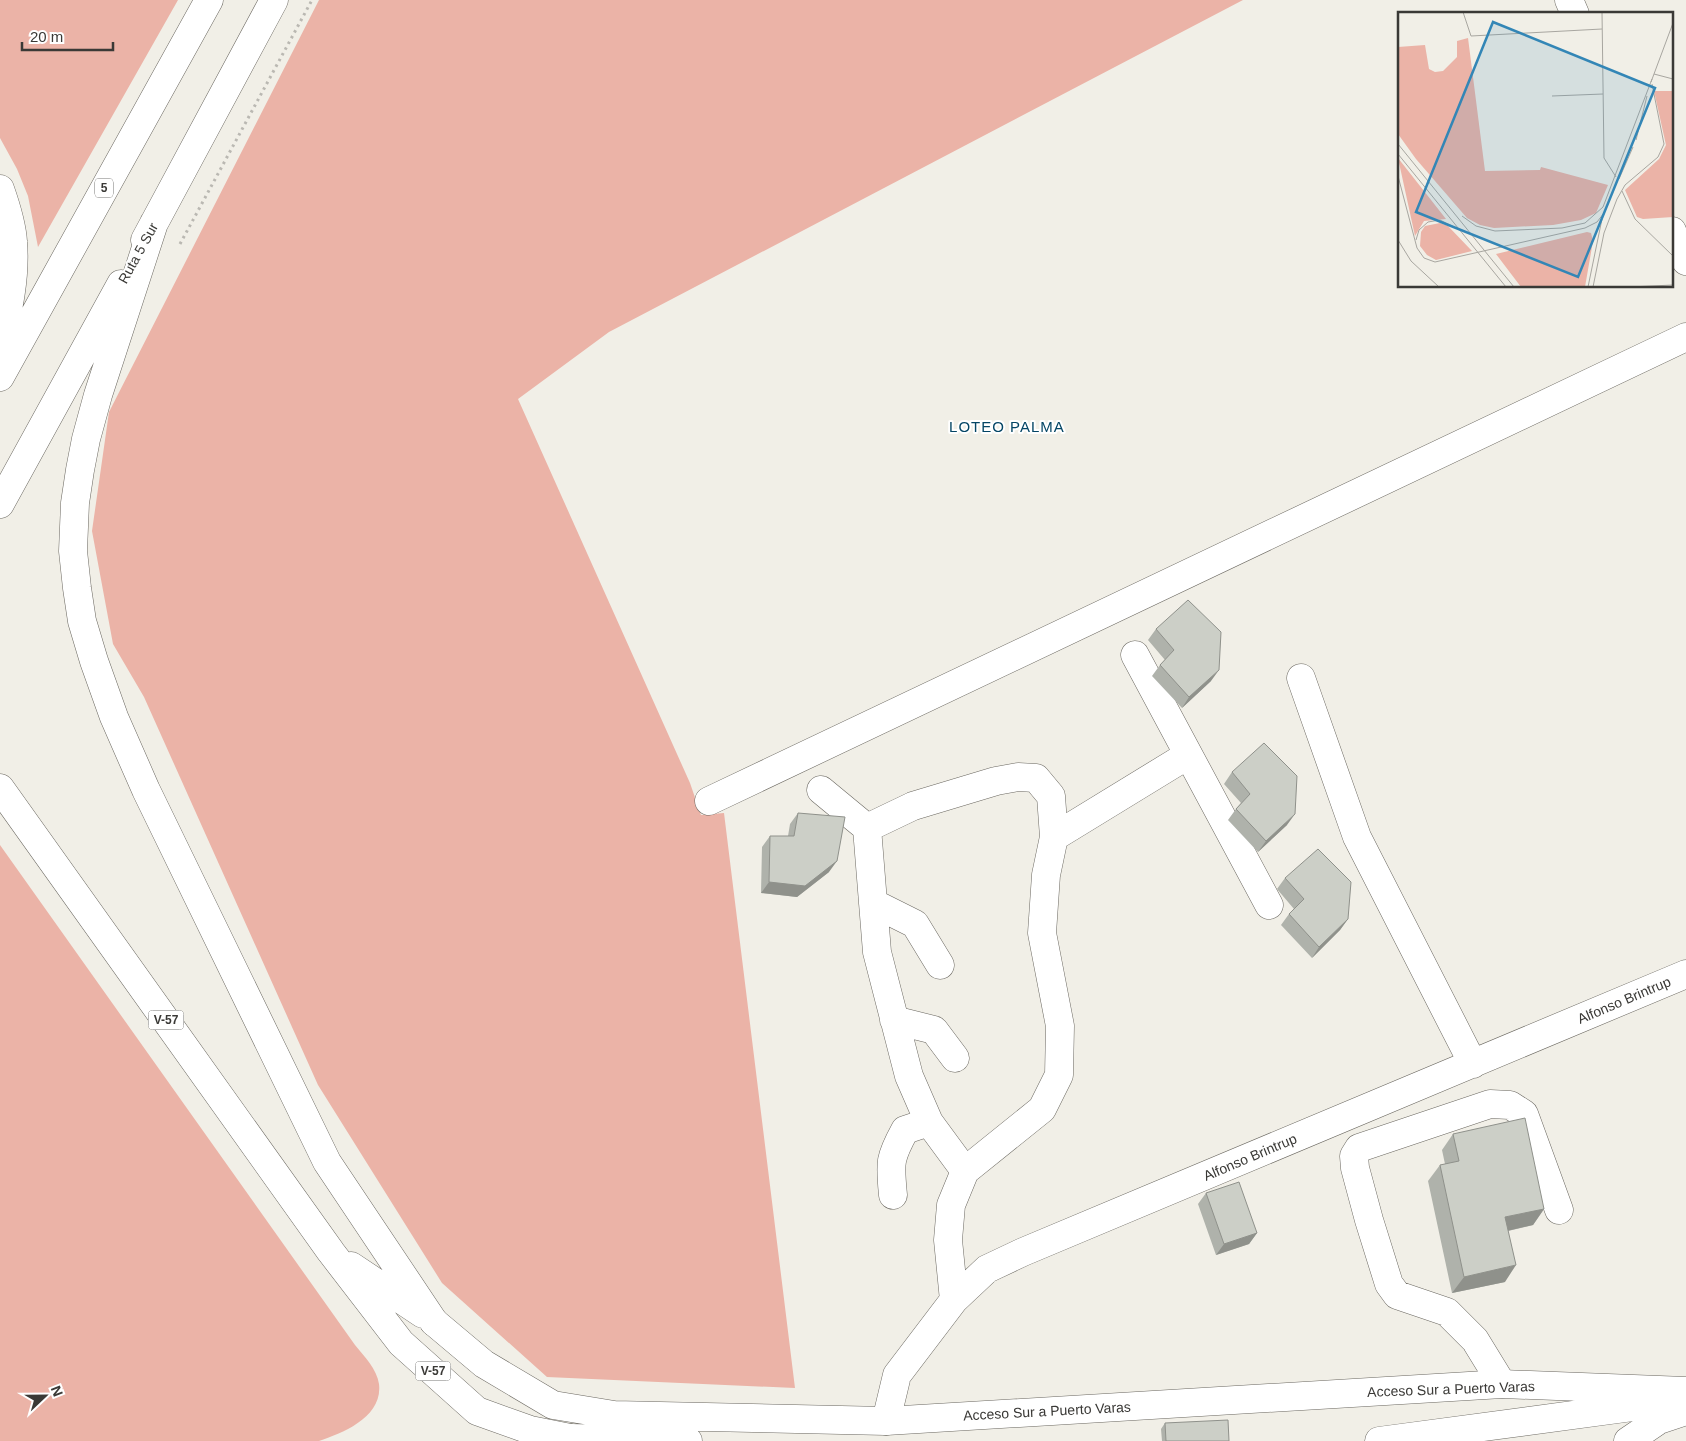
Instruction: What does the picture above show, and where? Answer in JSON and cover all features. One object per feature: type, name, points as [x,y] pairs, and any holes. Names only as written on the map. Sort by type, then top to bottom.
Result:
[{"type":"main road","name":"5","points":[[0,377],[209,0]]},
{"type":"main road","name":"Ruta 5 Sur","points":[[0,504],[274,0]]},
{"type":"main road","points":[[1569,0],[1574,12]]},
{"type":"main road","points":[[0,189],[8,211],[13,242],[13,274],[0,346]]},
{"type":"main road","points":[[154,223],[98,394],[80,470],[75,503],[73,551],[76,588],[82,621],[114,717],[146,790],[327,1162],[434,1322]]},
{"type":"main road","points":[[1674,235],[1686,261]]},
{"type":"main road","points":[[709,801],[1686,337]]},
{"type":"main road","points":[[1135,654],[1269,905]]},
{"type":"main road","points":[[1301,678],[1357,837],[1473,1064]]},
{"type":"main road","points":[[1054,836],[1188,755]]},
{"type":"main road","points":[[867,828],[912,806],[996,781],[1018,777],[1036,778],[1051,796],[1054,836],[1046,874],[1042,934],[1060,1026],[1059,1075],[1042,1109],[965,1171],[952,1205],[948,1240],[954,1300]]},
{"type":"main road","name":"V-57","points":[[0,788],[332,1252],[401,1343],[477,1411],[530,1430],[570,1438],[688,1441]]},
{"type":"main road","points":[[821,790],[867,828],[877,952],[909,1076],[930,1122],[965,1171]]},
{"type":"main road","points":[[873,904],[915,924],[940,965]]},
{"type":"main road","name":"Alfonso Brintrup","points":[[886,1421],[897,1374],[954,1300],[987,1269],[1023,1252],[1686,974]]},
{"type":"main road","points":[[894,1020],[934,1030],[955,1058]]},
{"type":"main road","points":[[1530,1431],[1475,1340],[1447,1312],[1397,1296],[1389,1284],[1369,1220],[1355,1168],[1354,1156],[1359,1148],[1490,1104],[1510,1105],[1524,1114],[1559,1210]]},
{"type":"main road","points":[[893,1195],[890,1167],[894,1151],[905,1130],[930,1122]]},
{"type":"main road","name":"V-57","points":[[332,1252],[434,1322]]},
{"type":"main road","name":"Acceso Sur a Puerto Varas","points":[[434,1322],[484,1364],[553,1404],[614,1415],[886,1421],[1502,1384],[1686,1391]]},
{"type":"main road","points":[[1378,1441],[1530,1431],[1686,1400]]},
{"type":"main road","points":[[1628,1441],[1659,1420],[1686,1412]]},
{"type":"main road","points":[[528,1441],[570,1438]]},
{"type":"path","points":[[177,249],[312,0]]},
{"type":"shaded area","points":[[0,0],[178,0],[38,247],[28,196],[17,169],[0,138]]},
{"type":"shaded area","points":[[319,0],[1243,0],[609,332],[518,399],[690,783],[701,815],[724,813],[795,1388],[547,1377],[442,1283],[318,1085],[144,697],[113,644],[92,531],[109,412]]},
{"type":"shaded area","points":[[0,845],[373,1368],[378,1378],[379,1396],[375,1406],[368,1414],[350,1428],[319,1441],[0,1441]]},
{"type":"building","points":[[1188,600],[1221,632],[1219,670],[1189,697],[1160,665],[1174,650],[1156,629]]},
{"type":"building","points":[[1264,743],[1297,776],[1295,814],[1266,841],[1236,809],[1250,794],[1232,772]]},
{"type":"building","points":[[798,813],[845,817],[837,861],[805,886],[769,882],[770,836],[794,836]]},
{"type":"building","points":[[1318,849],[1351,882],[1348,919],[1319,947],[1289,914],[1304,899],[1285,878]]},
{"type":"building","points":[[1525,1118],[1544,1209],[1505,1217],[1516,1265],[1464,1277],[1440,1165],[1459,1161],[1453,1134]]},
{"type":"building","points":[[1239,1182],[1257,1233],[1224,1244],[1206,1193]]},
{"type":"building","points":[[1228,1420],[1229,1441],[1166,1441],[1165,1423]]},
{"type":"district","name":"LOTEO PALMA","points":[[1007,427]]}]
